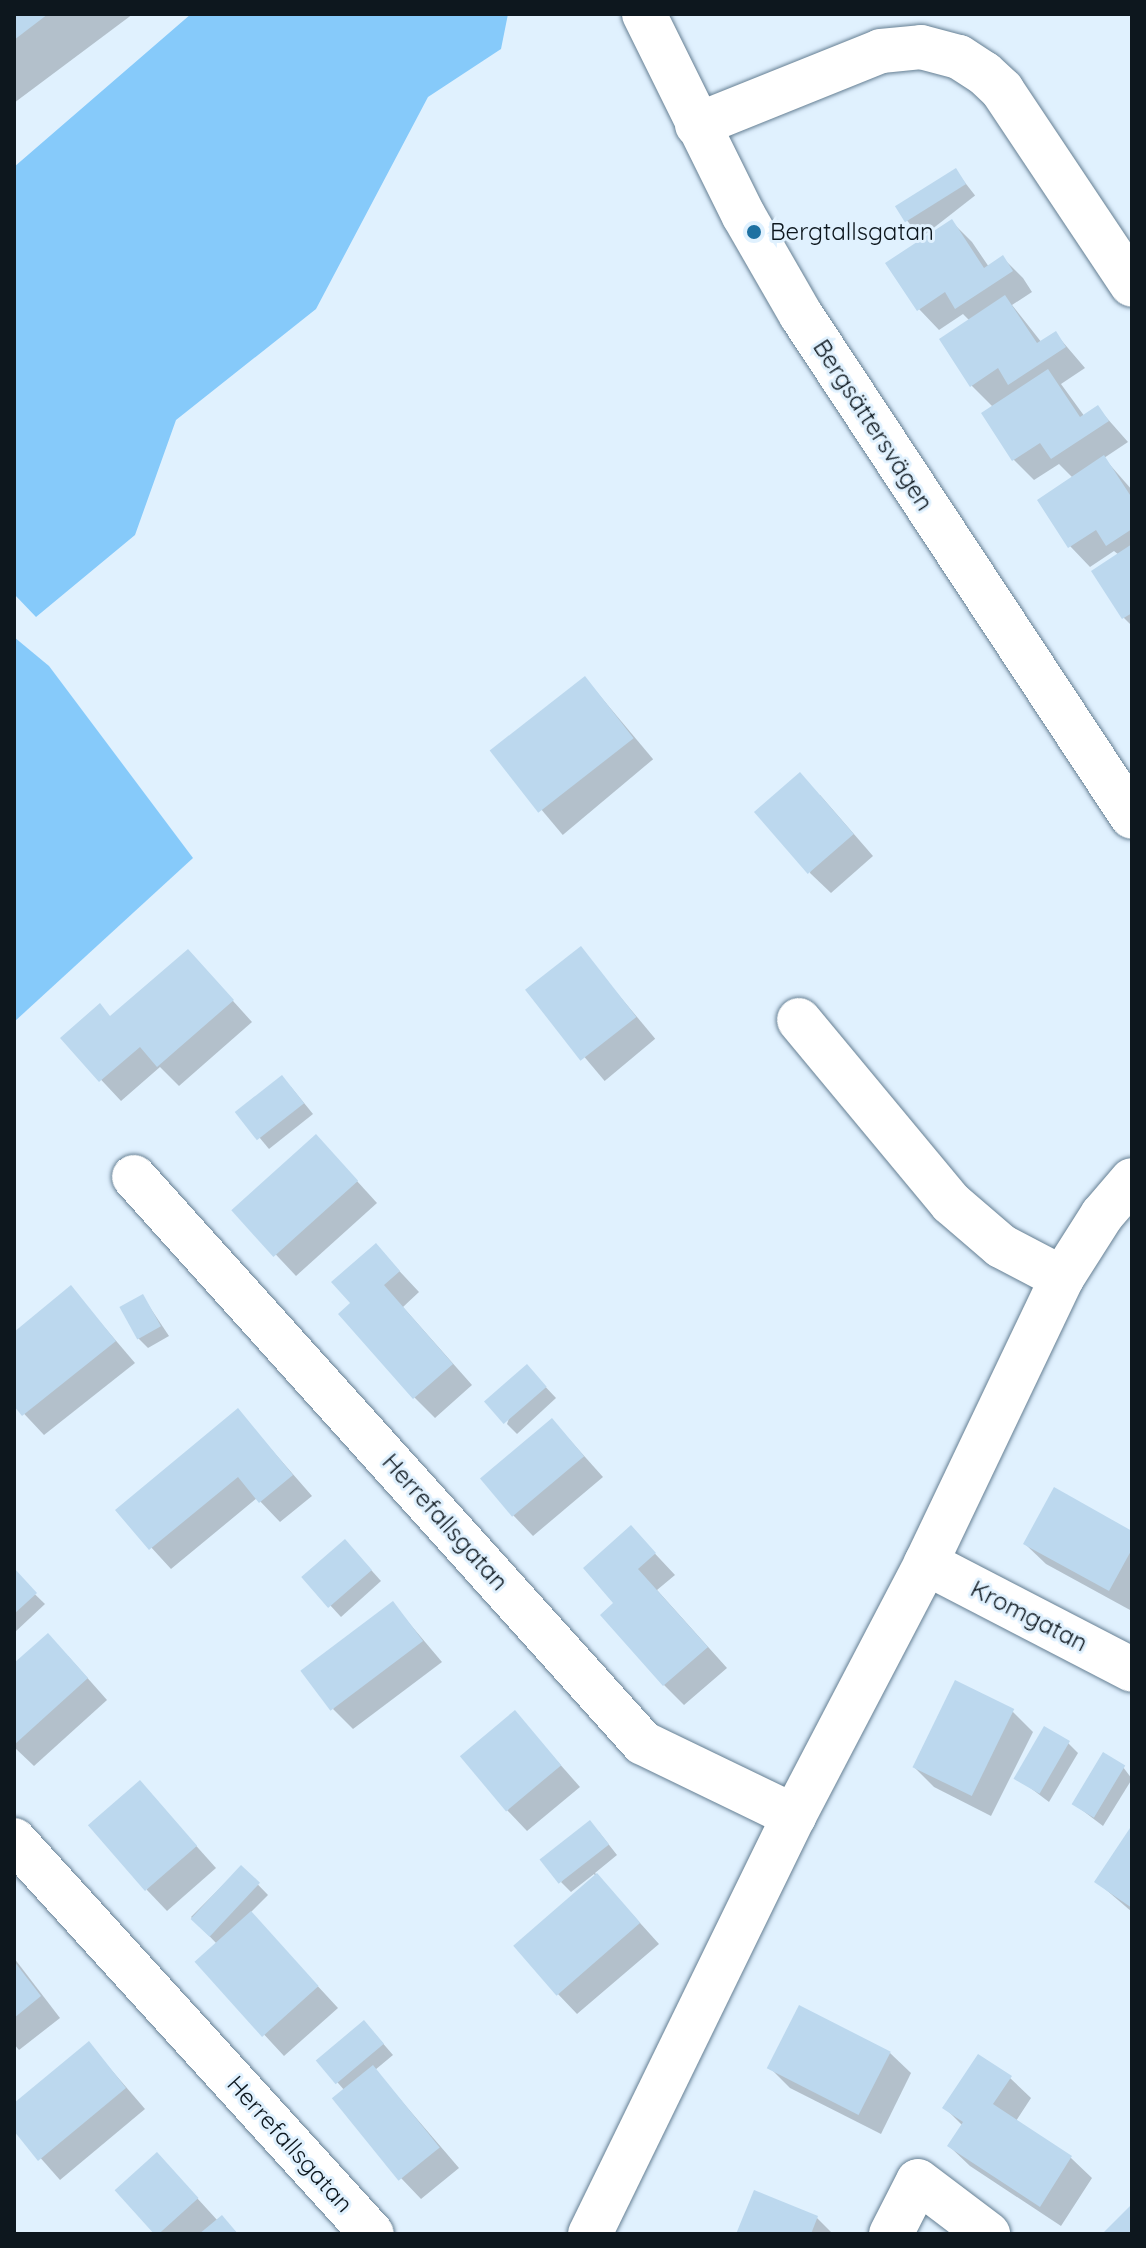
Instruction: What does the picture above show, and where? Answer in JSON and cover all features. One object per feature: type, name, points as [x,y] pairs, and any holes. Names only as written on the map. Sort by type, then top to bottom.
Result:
[{"type":"street","name":"Bergsättersvägen","points":[[644,14],[697,125],[801,315],[1132,817]]},
{"type":"street","points":[[697,125],[881,51],[921,47],[959,57],[1002,90],[1132,285]]},
{"type":"street","points":[[799,1020],[951,1203],[1001,1246],[1062,1278]]},
{"type":"street","name":"Herrefallsgatan","points":[[134,1177],[643,1743],[794,1816]]},
{"type":"street","points":[[590,2234],[794,1816],[926,1563],[1062,1278],[1102,1215],[1132,1180]]},
{"type":"street","name":"Kromgatan","points":[[926,1563],[1132,1670]]},
{"type":"street","name":"Herrefallsgatan","points":[[14,1840],[372,2234]]},
{"type":"street","points":[[891,2234],[918,2181],[988,2234]]},
{"type":"shaded area","points":[[191,14],[508,14],[501,49],[428,97],[316,309],[176,420],[135,535],[36,617],[14,594],[14,167]]},
{"type":"shaded area","points":[[14,637],[49,666],[193,858],[14,1022]]},
{"type":"building","points":[[14,14],[48,14],[14,40]]},
{"type":"building","points":[[956,168],[966,184],[905,222],[895,206]]},
{"type":"building","points":[[952,219],[984,268],[1003,255],[1013,271],[955,309],[945,292],[917,311],[885,263]]},
{"type":"building","points":[[1005,295],[1037,343],[1056,331],[1066,347],[1008,385],[998,368],[970,387],[939,339]]},
{"type":"building","points":[[1048,369],[1080,417],[1098,405],[1109,421],[1051,459],[1040,443],[1012,461],[981,413]]},
{"type":"building","points":[[1104,455],[1132,498],[1132,529],[1106,546],[1096,530],[1068,548],[1037,500]]},
{"type":"building","points":[[1132,544],[1132,613],[1122,619],[1091,571]]},
{"type":"building","points":[[585,676],[634,738],[538,813],[490,750]]},
{"type":"building","points":[[800,772],[854,834],[808,874],[754,812]]},
{"type":"building","points":[[581,946],[636,1017],[580,1061],[525,990]]},
{"type":"building","points":[[188,949],[234,1000],[157,1067],[140,1047],[99,1082],[60,1038],[100,1003],[110,1016]]},
{"type":"building","points":[[282,1075],[304,1103],[257,1140],[235,1112]]},
{"type":"building","points":[[316,1134],[358,1181],[273,1257],[231,1210]]},
{"type":"building","points":[[376,1243],[400,1271],[384,1285],[453,1364],[413,1399],[338,1314],[350,1303],[331,1282]]},
{"type":"building","points":[[71,1285],[116,1341],[22,1416],[14,1406],[14,1332]]},
{"type":"building","points":[[143,1294],[161,1326],[137,1339],[119,1307]]},
{"type":"building","points":[[527,1364],[547,1387],[504,1424],[484,1401]]},
{"type":"building","points":[[238,1408],[293,1475],[259,1503],[238,1477],[149,1550],[115,1510]]},
{"type":"building","points":[[552,1418],[584,1456],[512,1517],[480,1478]]},
{"type":"building","points":[[1054,1487],[1132,1531],[1132,1549],[1109,1591],[1023,1544]]},
{"type":"building","points":[[631,1525],[656,1553],[638,1569],[708,1647],[663,1686],[600,1615],[613,1603],[583,1568]]},
{"type":"building","points":[[345,1539],[372,1570],[328,1608],[301,1577]]},
{"type":"building","points":[[14,1568],[37,1593],[14,1614]]},
{"type":"building","points":[[393,1601],[423,1641],[330,1711],[300,1671]]},
{"type":"building","points":[[48,1633],[88,1678],[14,1745],[14,1663]]},
{"type":"building","points":[[955,1680],[1014,1709],[972,1796],[912,1767]]},
{"type":"building","points":[[515,1710],[561,1765],[506,1811],[460,1756]]},
{"type":"building","points":[[1044,1726],[1070,1741],[1039,1794],[1014,1779]]},
{"type":"building","points":[[1103,1752],[1125,1765],[1094,1818],[1072,1804]]},
{"type":"building","points":[[140,1780],[197,1846],[145,1891],[88,1825]]},
{"type":"building","points":[[590,1820],[609,1844],[559,1884],[540,1859]]},
{"type":"building","points":[[1132,1825],[1132,1908],[1094,1882]]},
{"type":"building","points":[[241,1865],[260,1883],[210,1937],[191,1919]]},
{"type":"building","points":[[597,1873],[640,1923],[557,1996],[513,1946]]},
{"type":"building","points":[[251,1911],[319,1986],[262,2037],[195,1962]]},
{"type":"building","points":[[14,1961],[41,1996],[14,2018]]},
{"type":"building","points":[[799,2005],[891,2052],[859,2115],[767,2068]]},
{"type":"building","points":[[364,2020],[384,2044],[336,2084],[316,2060]]},
{"type":"building","points":[[89,2041],[126,2088],[38,2161],[14,2131],[14,2103]]},
{"type":"building","points":[[978,2054],[1012,2076],[993,2104],[1072,2156],[1040,2207],[947,2146],[963,2122],[942,2108]]},
{"type":"building","points":[[373,2065],[440,2147],[399,2181],[332,2098]]},
{"type":"building","points":[[157,2152],[198,2198],[159,2234],[154,2234],[115,2190]]},
{"type":"building","points":[[754,2190],[818,2216],[811,2234],[736,2234]]},
{"type":"building","points":[[1132,2204],[1132,2234],[1102,2234]]},
{"type":"building","points":[[222,2215],[238,2234],[199,2234]]},
{"type":"place","name":"Bergtallsgatan","points":[[754,232]]}]
